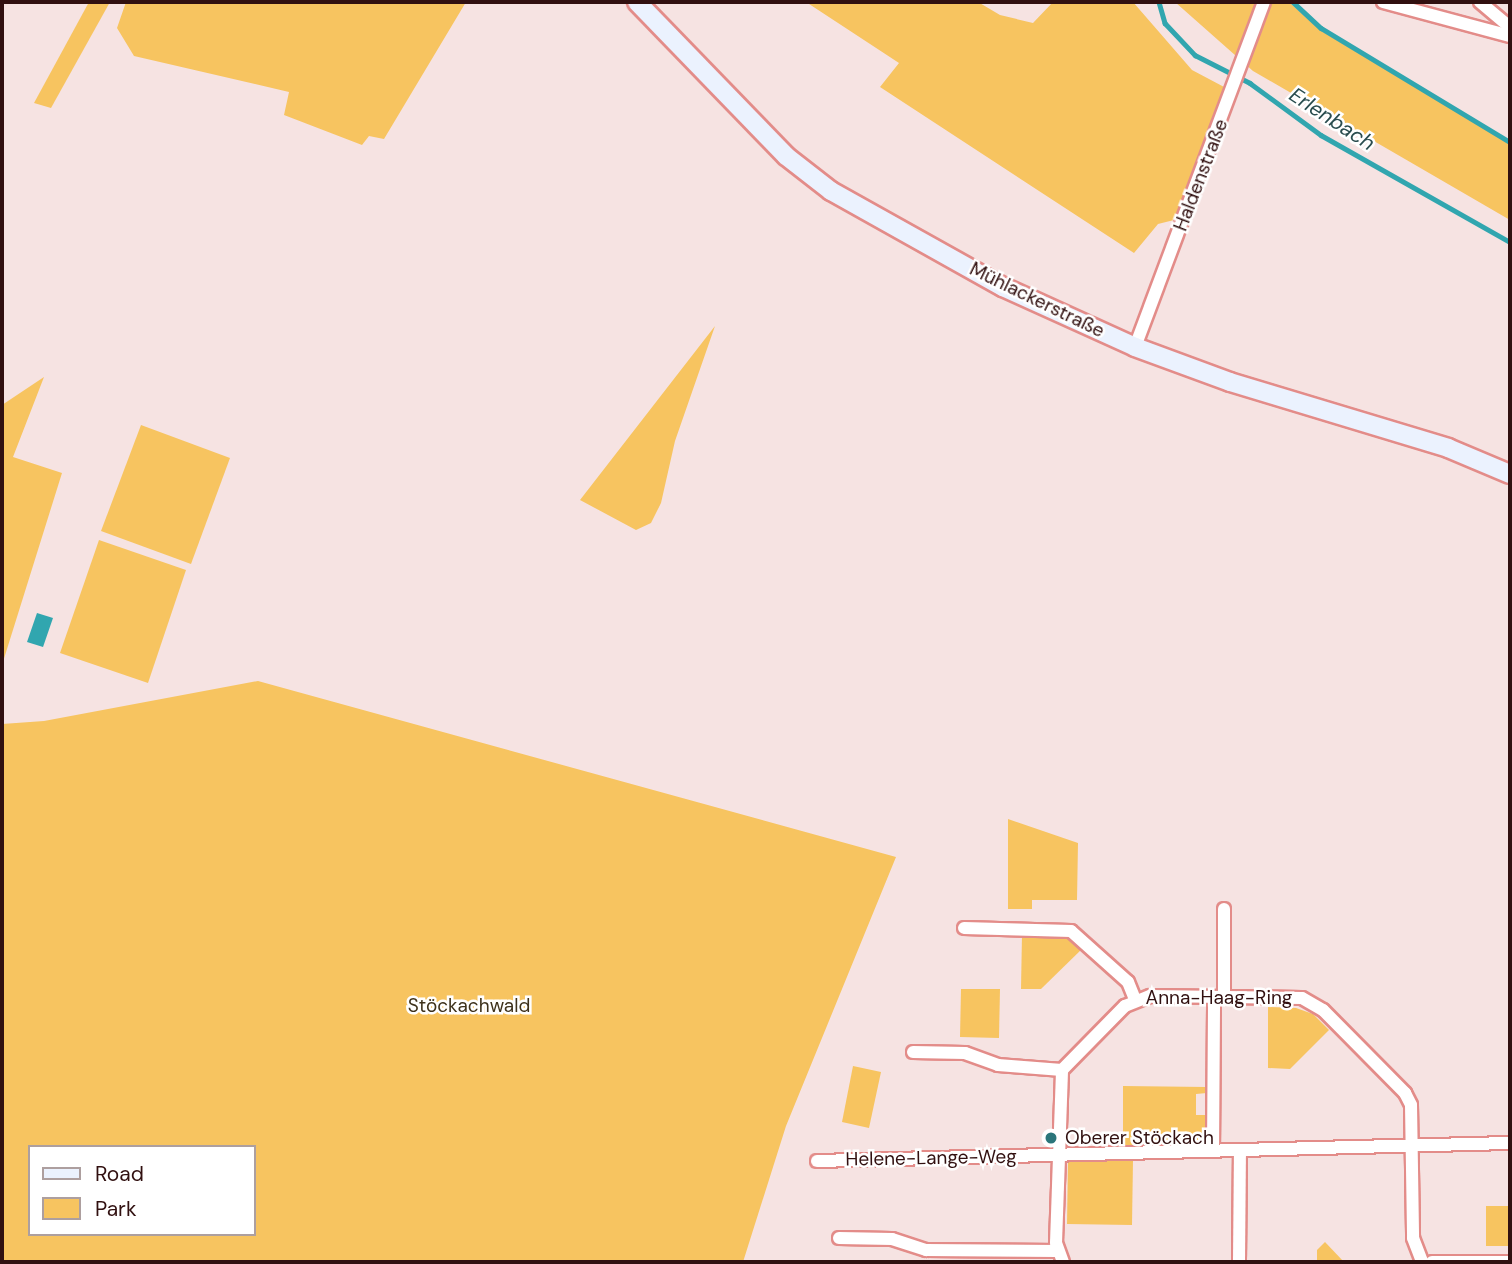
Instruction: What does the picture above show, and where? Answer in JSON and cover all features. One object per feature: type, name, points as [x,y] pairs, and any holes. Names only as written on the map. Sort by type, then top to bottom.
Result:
[{"type":"main road","name":"Mühlackerstraße","points":[[638,2],[778,147],[831,191],[1003,286],[1135,347],[1230,382],[1448,448],[1510,474]]},
{"type":"street","name":"Haldenstraße","points":[[1135,347],[1264,2]]},
{"type":"street","points":[[1383,2],[1510,36]]},
{"type":"street","points":[[1480,2],[1510,27]]},
{"type":"street","points":[[1213,1151],[1224,909]]},
{"type":"street","points":[[964,928],[1071,931],[1128,982],[1135,999]]},
{"type":"street","name":"Anna-Haag-Ring","points":[[1062,1070],[1135,999],[1302,998],[1316,1004],[1405,1093],[1413,1113],[1413,1238],[1422,1262]]},
{"type":"street","points":[[839,1238],[892,1239],[926,1250],[1060,1257],[1058,1155],[1062,1070],[998,1065],[965,1053],[913,1052]]},
{"type":"street","name":"Helene-Lange-Weg","points":[[817,1161],[1510,1143]]},
{"type":"street","points":[[1239,1262],[1240,1150]]},
{"type":"street","points":[[1432,1262],[1510,1262]]},
{"type":"green space","points":[[89,2],[110,2],[51,108],[34,103]]},
{"type":"green space","points":[[126,2],[466,2],[384,139],[369,136],[362,145],[284,115],[289,92],[134,56],[117,28]]},
{"type":"green space","points":[[806,2],[978,2],[1000,15],[1033,23],[1053,2],[1133,2],[1192,70],[1226,88],[1174,220],[1158,224],[1134,253],[880,87],[899,63]]},
{"type":"green space","points":[[1175,2],[1289,2],[1320,30],[1510,144],[1510,220],[1253,71]]},
{"type":"green space","points":[[715,326],[675,441],[661,503],[651,523],[636,530],[580,500]]},
{"type":"green space","points":[[44,377],[13,457],[62,473],[2,665],[2,405]]},
{"type":"green space","points":[[141,425],[230,458],[191,564],[101,531]]},
{"type":"green space","points":[[99,540],[186,570],[148,683],[60,653]]},
{"type":"green space","name":"Stöckachwald","points":[[258,681],[896,857],[786,1126],[743,1262],[2,1262],[2,724],[44,721]]},
{"type":"green space","points":[[1008,819],[1078,843],[1077,900],[1032,900],[1032,909],[1008,909]]},
{"type":"green space","points":[[1022,934],[1069,936],[1084,947],[1041,989],[1021,989]]},
{"type":"green space","points":[[961,989],[1000,989],[999,1038],[960,1037]]},
{"type":"green space","points":[[1268,1007],[1296,1008],[1313,1014],[1329,1030],[1290,1069],[1268,1068]]},
{"type":"green space","points":[[853,1066],[881,1072],[869,1128],[842,1122]]},
{"type":"green space","points":[[1123,1086],[1207,1087],[1207,1093],[1196,1094],[1196,1115],[1207,1115],[1207,1145],[1123,1146]]},
{"type":"green space","points":[[1133,1160],[1132,1225],[1067,1224],[1068,1161]]},
{"type":"green space","points":[[1486,1206],[1510,1206],[1510,1246],[1486,1246]]},
{"type":"green space","points":[[1325,1242],[1344,1262],[1317,1262],[1317,1250]]},
{"type":"water","points":[[37,613],[53,618],[43,647],[27,642]]},
{"type":"waterway","name":"Erlenbach","points":[[1159,2],[1165,23],[1195,55],[1250,83],[1321,135],[1510,242]]},
{"type":"waterway","points":[[1293,2],[1321,28],[1510,142]]},
{"type":"place","name":"Oberer Stöckach","points":[[1051,1138]]}]
